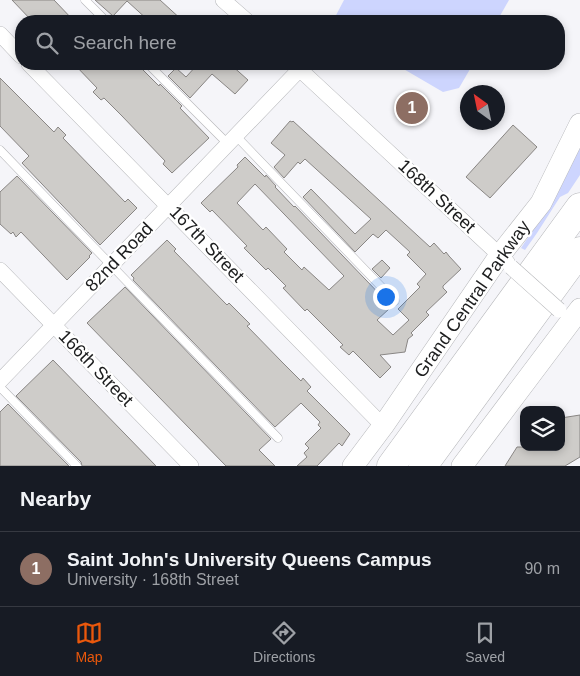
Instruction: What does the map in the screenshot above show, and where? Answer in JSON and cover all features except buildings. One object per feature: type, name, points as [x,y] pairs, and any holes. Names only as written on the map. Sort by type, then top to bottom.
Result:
[{"type":"highway","name":"Grand Central Parkway","points":[[391,466],[580,207]]},
{"type":"highway","points":[[423,466],[580,251]]},
{"type":"main road","name":"Grand Central Parkway","points":[[353,466],[506,261],[540,203],[580,124]]},
{"type":"main road","points":[[462,466],[573,317]]},
{"type":"street","points":[[223,0],[240,15]]},
{"type":"street","points":[[0,34],[15,50]]},
{"type":"street","name":"167th Street","points":[[35,70],[383,426]]},
{"type":"street","name":"82nd Road","points":[[0,381],[232,140],[293,70]]},
{"type":"street","name":"168th Street","points":[[301,70],[506,261],[573,317]]},
{"type":"street","name":"166th Street","points":[[0,270],[191,466]]},
{"type":"lane","points":[[85,0],[100,15]]},
{"type":"lane","points":[[155,70],[232,140],[395,301]]},
{"type":"lane","points":[[0,150],[278,438]]},
{"type":"lane","points":[[0,387],[77,466]]},
{"type":"shaded area","points":[[344,0],[509,0],[500,15],[336,15]]},
{"type":"shaded area","points":[[405,70],[470,70],[459,88],[443,92]]},
{"type":"shaded area","points":[[580,148],[580,175],[568,193],[560,197],[525,250],[521,248],[550,205]]},
{"type":"place","name":"Saint John's University Queens Campus","points":[[412,108]]}]
